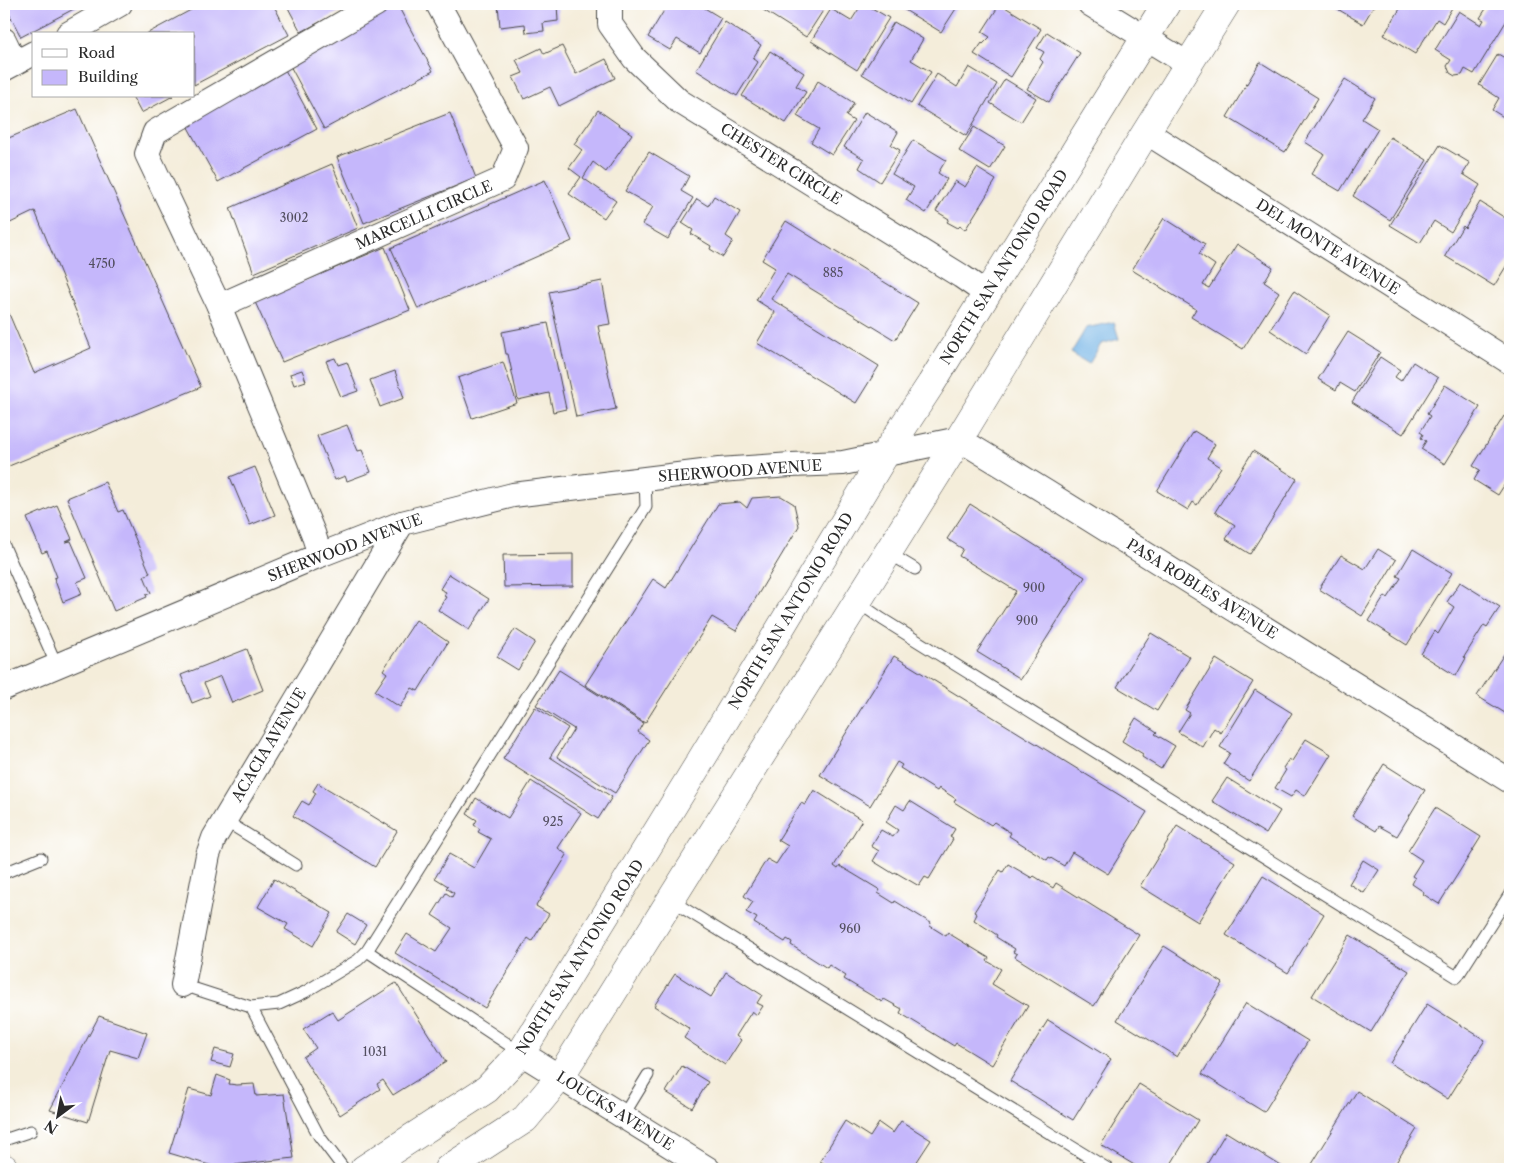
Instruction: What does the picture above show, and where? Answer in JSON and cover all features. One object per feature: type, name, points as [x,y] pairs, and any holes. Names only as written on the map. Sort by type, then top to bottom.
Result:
[{"type":"main road","name":"NORTH SAN ANTONIO ROAD","points":[[364,1169],[487,1089],[522,1053],[884,456],[987,294],[1166,4]]},
{"type":"main road","points":[[448,1169],[525,1119],[560,1076],[959,439],[1226,4]]},
{"type":"street","points":[[71,32],[120,4]]},
{"type":"street","points":[[320,555],[313,533],[218,306],[147,154],[155,132],[376,4]]},
{"type":"street","name":"MARCELLI CIRCLE","points":[[218,306],[503,179],[516,148],[438,4]]},
{"type":"street","name":"CHESTER CIRCLE","points":[[610,4],[610,24],[634,58],[679,101],[987,294]]},
{"type":"street","points":[[1090,4],[1188,64]]},
{"type":"street","points":[[4,40],[18,62]]},
{"type":"street","name":"DEL MONTE AVENUE","points":[[1146,132],[1510,362]]},
{"type":"street","points":[[884,456],[959,439]]},
{"type":"street","name":"PASA ROBLES AVENUE","points":[[959,439],[1510,781]]},
{"type":"street","name":"SHERWOOD AVENUE","points":[[4,688],[320,555],[402,523],[513,495],[773,466],[843,463],[884,456]]},
{"type":"street","name":"ACACIA AVENUE","points":[[183,985],[208,854],[214,838],[402,523]]},
{"type":"street","name":"LOUCKS AVENUE","points":[[522,1053],[708,1169]]},
{"type":"lane","points":[[183,985],[251,1007],[279,1004],[305,992],[358,960],[367,951],[646,507],[646,479]]},
{"type":"lane","points":[[4,546],[57,666]]},
{"type":"lane","points":[[887,552],[914,569]]},
{"type":"lane","points":[[856,602],[1457,978],[1510,894]]},
{"type":"lane","points":[[224,820],[296,865]]},
{"type":"lane","points":[[4,873],[41,858]]},
{"type":"lane","points":[[670,900],[1108,1169]]},
{"type":"lane","points":[[367,951],[522,1053]]},
{"type":"lane","points":[[251,1007],[319,1136],[344,1169]]},
{"type":"lane","points":[[623,1116],[648,1076]]},
{"type":"lane","points":[[4,1140],[31,1131]]},
{"type":"water","points":[[1114,322],[1119,339],[1101,344],[1089,364],[1071,353],[1086,328]]},
{"type":"building","points":[[4,4],[83,4],[21,37]]},
{"type":"building","points":[[202,4],[273,4],[289,35],[195,84],[195,32],[150,32]]},
{"type":"building","points":[[286,4],[354,4],[301,32]]},
{"type":"building","points":[[397,4],[433,71],[324,129],[288,62]]},
{"type":"building","points":[[498,4],[557,4],[558,21],[543,23],[544,31],[526,33],[525,24],[500,27]]},
{"type":"building","points":[[668,4],[678,7],[680,4],[698,4],[721,18],[700,53],[677,39],[670,50],[648,37]]},
{"type":"building","points":[[758,4],[823,4],[826,6],[806,37],[757,6]]},
{"type":"building","points":[[862,4],[889,18],[857,70],[811,41],[831,9],[851,21]]},
{"type":"building","points":[[907,4],[959,4],[941,32],[903,9]]},
{"type":"building","points":[[1000,4],[1041,29],[1011,77],[974,54],[982,43],[990,37],[982,32]]},
{"type":"building","points":[[1329,4],[1375,4],[1363,24]]},
{"type":"building","points":[[1403,4],[1450,4],[1453,6],[1443,23],[1437,19],[1415,54],[1384,35]]},
{"type":"building","points":[[1489,4],[1507,4],[1510,6],[1510,15],[1474,74],[1465,69],[1462,75],[1455,76],[1450,73],[1447,66],[1451,60],[1435,50],[1459,11],[1481,25],[1484,20],[1480,18]]},
{"type":"building","points":[[725,22],[761,45],[753,58],[758,62],[737,96],[696,70]]},
{"type":"building","points":[[894,22],[923,39],[911,60],[931,72],[911,104],[862,74]]},
{"type":"building","points":[[1047,32],[1080,53],[1049,102],[1027,89],[1043,62],[1040,59],[1044,52],[1037,48]]},
{"type":"building","points":[[562,46],[576,74],[606,59],[615,78],[559,106],[550,87],[524,99],[513,77],[523,73],[516,60],[541,48],[544,54]]},
{"type":"building","points":[[770,51],[804,73],[796,86],[806,92],[786,123],[742,96]]},
{"type":"building","points":[[1498,54],[1510,61],[1510,121],[1492,110],[1499,98],[1479,85]]},
{"type":"building","points":[[1260,62],[1318,98],[1285,152],[1227,117]]},
{"type":"building","points":[[969,67],[997,84],[966,136],[917,106],[937,74],[957,87]]},
{"type":"building","points":[[284,68],[317,129],[218,182],[184,120]]},
{"type":"building","points":[[1005,79],[1036,98],[1021,122],[990,103]]},
{"type":"building","points":[[1345,79],[1375,98],[1362,119],[1378,129],[1340,191],[1311,174],[1324,154],[1305,142]]},
{"type":"building","points":[[818,81],[854,103],[846,116],[854,121],[832,155],[811,142],[819,129],[797,116]]},
{"type":"building","points":[[133,98],[169,98],[141,113]]},
{"type":"building","points":[[77,109],[201,387],[4,468],[4,302],[34,373],[91,348],[35,211],[4,226],[4,140]]},
{"type":"building","points":[[598,110],[632,134],[606,172],[593,162],[583,178],[616,201],[604,218],[569,194],[581,177],[569,168],[582,150],[574,144]]},
{"type":"building","points":[[865,112],[898,132],[891,145],[900,150],[880,182],[859,168],[864,159],[844,147]]},
{"type":"building","points":[[450,113],[476,178],[364,223],[337,157]]},
{"type":"building","points":[[974,127],[1005,146],[990,170],[959,151]]},
{"type":"building","points":[[1390,137],[1427,160],[1390,220],[1353,196]]},
{"type":"building","points":[[913,140],[946,160],[938,173],[947,179],[926,213],[906,200],[914,187],[892,174]]},
{"type":"building","points":[[1440,145],[1470,163],[1463,174],[1480,185],[1451,232],[1434,221],[1420,243],[1390,225]]},
{"type":"building","points":[[649,152],[689,176],[681,191],[693,198],[668,239],[642,224],[653,207],[625,191]]},
{"type":"building","points":[[332,164],[358,228],[254,273],[230,208]]},
{"type":"building","points":[[977,168],[996,180],[965,230],[960,226],[958,228],[947,222],[949,219],[936,211],[955,181],[965,187]]},
{"type":"building","points":[[545,180],[572,241],[418,309],[391,248]]},
{"type":"building","points":[[714,196],[740,212],[726,236],[733,241],[723,257],[710,249],[711,246],[691,234],[693,230],[682,223],[697,199],[708,206]]},
{"type":"building","points":[[1480,202],[1510,221],[1510,252],[1508,255],[1510,260],[1494,286],[1445,256],[1463,226],[1465,228]]},
{"type":"building","points":[[1164,218],[1205,244],[1199,254],[1215,265],[1203,285],[1209,288],[1237,244],[1273,267],[1264,282],[1279,292],[1243,349],[1191,317],[1196,309],[1132,270]]},
{"type":"building","points":[[786,221],[918,303],[895,340],[787,274],[771,299],[879,366],[856,403],[757,343],[775,312],[756,300],[775,268],[762,260]]},
{"type":"building","points":[[385,247],[410,310],[282,362],[255,302]]},
{"type":"building","points":[[602,281],[610,324],[598,326],[616,409],[576,417],[549,292]]},
{"type":"building","points":[[1294,291],[1330,315],[1306,354],[1270,330]]},
{"type":"building","points":[[548,323],[566,409],[553,412],[549,393],[518,400],[502,332]]},
{"type":"building","points":[[1348,332],[1380,352],[1355,392],[1340,383],[1336,390],[1318,379]]},
{"type":"building","points":[[1380,357],[1400,370],[1395,377],[1401,381],[1413,362],[1438,378],[1403,434],[1352,402]]},
{"type":"building","points":[[335,358],[338,365],[347,362],[358,391],[341,397],[326,361]]},
{"type":"building","points":[[503,362],[517,403],[472,418],[458,378]]},
{"type":"building","points":[[302,370],[306,381],[294,385],[290,374]]},
{"type":"building","points":[[395,371],[404,398],[380,407],[370,380]]},
{"type":"building","points":[[1445,385],[1480,407],[1445,464],[1421,449],[1426,441],[1421,438],[1423,434],[1420,432],[1430,416],[1427,414]]},
{"type":"building","points":[[1504,416],[1510,420],[1510,476],[1498,495],[1474,480],[1480,470],[1473,466]]},
{"type":"building","points":[[347,425],[358,451],[362,450],[371,472],[347,481],[345,476],[335,480],[317,436]]},
{"type":"building","points":[[1194,431],[1215,444],[1207,458],[1221,467],[1197,505],[1193,502],[1188,510],[1157,491]]},
{"type":"building","points":[[1253,451],[1297,479],[1250,554],[1226,539],[1235,525],[1215,512]]},
{"type":"building","points":[[255,467],[275,515],[250,525],[230,477]]},
{"type":"building","points":[[105,482],[118,512],[123,510],[150,573],[144,576],[151,593],[146,595],[147,597],[114,611],[67,498]]},
{"type":"building","points":[[781,496],[794,504],[799,526],[736,631],[712,617],[645,723],[585,685],[653,579],[666,588],[718,504],[740,502],[747,508],[752,498]]},
{"type":"building","points":[[970,504],[1085,577],[1021,679],[977,652],[1016,591],[959,556],[963,549],[947,539]]},
{"type":"building","points":[[57,505],[72,539],[66,542],[71,541],[87,578],[77,582],[82,594],[63,602],[54,578],[57,577],[47,551],[42,553],[27,518]]},
{"type":"building","points":[[1378,549],[1396,560],[1362,616],[1319,589],[1341,555],[1365,569]]},
{"type":"building","points":[[1413,549],[1452,573],[1407,645],[1369,621],[1385,596],[1388,598],[1401,578],[1397,576]]},
{"type":"building","points":[[573,554],[573,586],[504,587],[503,555]]},
{"type":"building","points":[[449,574],[489,599],[469,630],[438,610],[446,597],[444,596],[446,592],[440,589]]},
{"type":"building","points":[[1460,582],[1500,607],[1487,627],[1484,625],[1464,657],[1466,658],[1456,676],[1421,654],[1435,631],[1438,634],[1454,607],[1447,602]]},
{"type":"building","points":[[416,620],[448,642],[418,691],[412,688],[400,707],[375,691],[387,673],[383,670]]},
{"type":"building","points":[[515,629],[535,642],[518,670],[497,657]]},
{"type":"building","points":[[1151,633],[1190,657],[1157,711],[1117,687]]},
{"type":"building","points":[[247,649],[263,690],[232,703],[221,676],[204,683],[210,696],[192,703],[181,675]]},
{"type":"building","points":[[1504,654],[1510,658],[1510,716],[1477,696]]},
{"type":"building","points":[[894,656],[1147,812],[1108,874],[1072,852],[1064,866],[1049,857],[1047,860],[1009,836],[1011,833],[994,822],[991,825],[954,802],[956,799],[939,788],[937,791],[900,768],[902,765],[897,762],[870,806],[820,775]]},
{"type":"building","points":[[1216,659],[1253,682],[1221,733],[1214,728],[1203,747],[1178,732],[1190,713],[1185,710]]},
{"type":"building","points":[[559,670],[643,723],[638,732],[649,740],[615,793],[557,757],[574,729],[536,705]]},
{"type":"building","points":[[1255,690],[1292,713],[1249,781],[1223,764],[1230,753],[1220,747]]},
{"type":"building","points":[[535,707],[568,728],[550,757],[612,797],[598,819],[503,759]]},
{"type":"building","points":[[1136,718],[1157,732],[1155,734],[1175,746],[1161,769],[1142,757],[1143,754],[1122,741]]},
{"type":"building","points":[[1306,739],[1331,754],[1305,796],[1296,790],[1291,797],[1275,788],[1286,770],[1283,768],[1289,759],[1292,761]]},
{"type":"building","points":[[1384,764],[1425,790],[1397,836],[1379,826],[1376,831],[1352,816]]},
{"type":"building","points":[[1227,778],[1280,811],[1266,834],[1212,801]]},
{"type":"building","points":[[531,781],[581,813],[558,848],[567,855],[536,906],[549,914],[532,941],[528,938],[485,1008],[395,953],[407,934],[436,952],[452,928],[432,915],[446,893],[452,897],[454,893],[446,888],[448,886],[435,878],[449,854],[474,868],[491,839],[478,832],[480,829],[474,825],[477,820],[467,814],[476,798],[508,818]]},
{"type":"building","points":[[318,783],[397,831],[375,867],[293,816],[302,801],[309,805],[316,793],[313,791]]},
{"type":"building","points":[[814,790],[862,820],[834,866],[838,869],[840,866],[880,890],[878,893],[931,923],[930,926],[946,936],[948,933],[989,958],[987,961],[1001,969],[992,984],[1028,1006],[992,1065],[956,1043],[954,1046],[900,1013],[902,1009],[884,999],[882,1002],[844,979],[846,976],[829,965],[827,968],[791,945],[792,942],[787,939],[785,942],[754,923],[757,918],[746,912],[753,902],[744,896],[767,859],[776,864],[788,846],[778,840],[801,803],[805,805]]},
{"type":"building","points":[[910,801],[955,829],[950,837],[953,839],[929,879],[925,877],[919,886],[873,861],[879,851],[871,846],[881,830],[893,837],[898,830],[886,822],[896,805],[904,810]]},
{"type":"building","points":[[1435,808],[1481,837],[1439,904],[1412,884],[1415,878],[1412,876],[1422,860],[1408,851]]},
{"type":"building","points":[[1177,826],[1235,862],[1198,922],[1140,886]]},
{"type":"building","points":[[1363,860],[1379,870],[1364,893],[1349,884]]},
{"type":"building","points":[[1008,864],[1032,878],[1034,876],[1053,888],[1056,883],[1139,935],[1094,1006],[1015,957],[1017,954],[1013,952],[1015,949],[974,920],[977,914],[974,912],[1000,870],[1003,872]]},
{"type":"building","points":[[1263,876],[1324,914],[1288,973],[1226,935]]},
{"type":"building","points":[[274,879],[332,913],[313,946],[285,929],[288,924],[258,907]]},
{"type":"building","points":[[348,914],[366,925],[355,944],[336,932]]},
{"type":"building","points":[[1350,935],[1409,971],[1371,1032],[1312,996]]},
{"type":"building","points":[[1164,946],[1223,983],[1177,1057],[1117,1020]]},
{"type":"building","points":[[726,972],[762,995],[757,1003],[763,1006],[757,1015],[752,1011],[736,1036],[741,1040],[725,1065],[684,1038],[690,1029],[654,1006],[675,974],[711,997]]},
{"type":"building","points":[[396,983],[446,1062],[393,1095],[383,1080],[377,1084],[380,1089],[340,1115],[303,1057],[316,1048],[303,1029],[332,1011],[338,1020]]},
{"type":"building","points":[[1246,1003],[1308,1041],[1264,1112],[1202,1074]]},
{"type":"building","points":[[1427,1004],[1485,1040],[1448,1099],[1390,1063]]},
{"type":"building","points":[[99,1016],[147,1033],[138,1058],[110,1050],[88,1122],[50,1110]]},
{"type":"building","points":[[1048,1020],[1111,1059],[1073,1120],[1010,1081]]},
{"type":"building","points":[[215,1049],[234,1054],[230,1067],[211,1062]]},
{"type":"building","points":[[682,1066],[708,1082],[692,1108],[666,1092]]},
{"type":"building","points":[[217,1075],[230,1080],[229,1084],[254,1084],[256,1096],[284,1094],[294,1158],[216,1167],[169,1153],[189,1089],[211,1095]]},
{"type":"building","points":[[1139,1084],[1198,1120],[1168,1169],[1141,1169],[1101,1145]]},
{"type":"building","points":[[1357,1091],[1417,1129],[1392,1169],[1320,1169],[1312,1164]]},
{"type":"building","points":[[845,1121],[870,1137],[879,1123],[893,1133],[901,1121],[931,1140],[912,1169],[833,1169],[820,1161]]},
{"type":"building","points":[[1226,1132],[1286,1169],[1204,1169]]}]
